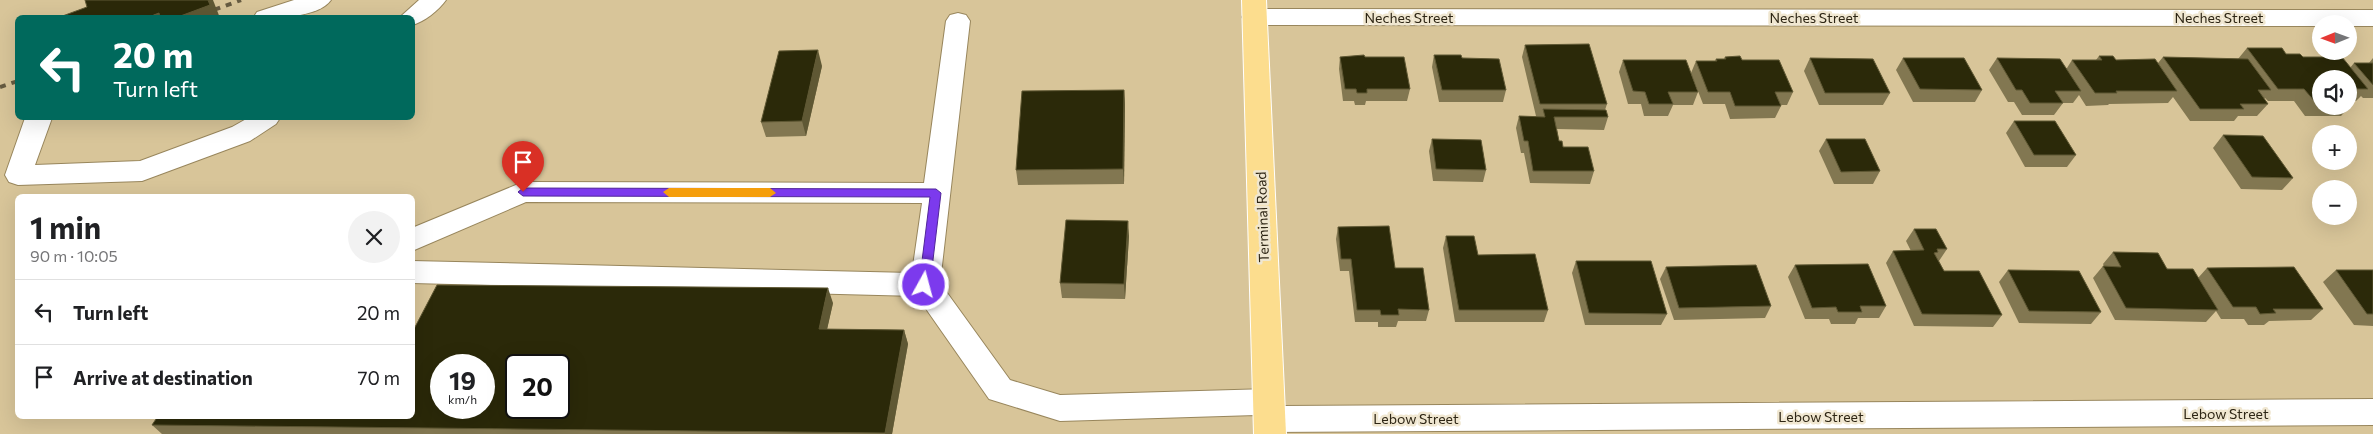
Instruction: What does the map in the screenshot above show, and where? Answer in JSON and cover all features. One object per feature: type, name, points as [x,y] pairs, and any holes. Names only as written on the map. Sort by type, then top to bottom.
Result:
[{"type":"main road","name":"Terminal Road","points":[[1254,8],[1270,418]]},
{"type":"street","points":[[274,15],[319,0]]},
{"type":"street","points":[[415,15],[434,0]]},
{"type":"street","name":"Neches Street","points":[[1254,8],[2373,18]]},
{"type":"street","points":[[415,272],[924,285],[958,21]]},
{"type":"street","points":[[36,120],[18,175],[142,171],[242,134],[264,120]]},
{"type":"street","points":[[415,239],[523,192],[936,193]]},
{"type":"street","name":"Lebow Street","points":[[924,285],[1000,390],[1060,408],[1270,418],[2373,412]]},
{"type":"building","points":[[85,0],[208,0],[210,5],[183,15],[159,15],[159,13],[154,15],[65,15],[87,7]]},
{"type":"building","points":[[1589,44],[1607,104],[1540,104],[1525,45]]},
{"type":"building","points":[[2247,48],[2282,48],[2286,54],[2300,54],[2303,57],[2312,57],[2312,60],[2344,60],[2353,70],[2312,70],[2312,98],[2304,89],[2278,89]]},
{"type":"building","points":[[818,50],[802,121],[761,122],[779,51]]},
{"type":"building","points":[[1364,55],[1365,57],[1404,57],[1410,89],[1367,89],[1367,93],[1357,93],[1356,89],[1345,89],[1340,57]]},
{"type":"building","points":[[1434,55],[1461,55],[1462,58],[1499,59],[1506,90],[1442,90]]},
{"type":"building","points":[[1740,56],[1742,60],[1779,60],[1793,92],[1775,92],[1781,106],[1735,106],[1730,92],[1708,92],[1696,61],[1717,61],[1716,59]]},
{"type":"building","points":[[2099,56],[2113,56],[2116,60],[2155,59],[2177,91],[2095,93],[2072,60],[2102,60]]},
{"type":"building","points":[[2163,57],[2248,59],[2271,90],[2258,90],[2268,104],[2240,104],[2244,109],[2200,109]]},
{"type":"building","points":[[1810,58],[1873,59],[1890,93],[1825,93]]},
{"type":"building","points":[[1903,58],[1964,58],[1982,90],[1920,89]]},
{"type":"building","points":[[1997,58],[2060,59],[2081,91],[2055,91],[2063,103],[2030,103],[2022,90],[2016,90]]},
{"type":"building","points":[[1623,60],[1686,60],[1698,92],[1668,92],[1673,104],[1649,104],[1645,92],[1633,91]]},
{"type":"building","points":[[2354,63],[2373,63],[2373,85]]},
{"type":"building","points":[[2357,75],[2368,89],[2357,89]]},
{"type":"building","points":[[1124,90],[1123,169],[1016,170],[1022,91]]},
{"type":"building","points":[[1543,109],[1606,110],[1608,117],[1554,117],[1559,141],[1562,141],[1563,147],[1588,147],[1594,171],[1533,171],[1528,141],[1524,141],[1519,116],[1545,117]]},
{"type":"building","points":[[2014,121],[2055,121],[2076,155],[2034,155]]},
{"type":"building","points":[[2223,135],[2263,136],[2293,178],[2252,177]]},
{"type":"building","points":[[1432,139],[1481,140],[1486,170],[1436,169]]},
{"type":"building","points":[[1826,139],[1865,139],[1880,171],[1841,172]]},
{"type":"building","points":[[1066,220],[1128,221],[1124,284],[1060,283]]},
{"type":"building","points":[[1389,226],[1395,268],[1423,268],[1429,310],[1398,309],[1399,315],[1381,315],[1380,310],[1357,310],[1351,259],[1341,259],[1338,227]]},
{"type":"building","points":[[1914,229],[1936,229],[1947,249],[1937,249],[1938,252],[1934,253],[1944,271],[1979,271],[2002,315],[1922,314],[1893,251],[1924,250]]},
{"type":"building","points":[[1446,236],[1474,236],[1478,255],[1535,254],[1548,310],[1459,310]]},
{"type":"building","points":[[2113,252],[2158,253],[2167,269],[2193,269],[2218,310],[2126,308],[2103,266],[2121,267]]},
{"type":"building","points":[[1576,261],[1651,261],[1667,314],[1589,313]]},
{"type":"building","points":[[1868,264],[1886,306],[1860,306],[1862,312],[1838,312],[1836,307],[1812,308],[1795,265]]},
{"type":"building","points":[[1756,265],[1771,306],[1679,308],[1666,267]]},
{"type":"building","points":[[2294,267],[2323,309],[2273,309],[2276,313],[2260,314],[2256,307],[2233,307],[2207,268]]},
{"type":"building","points":[[2008,270],[2079,271],[2101,312],[2029,311]]},
{"type":"building","points":[[2336,270],[2373,270],[2373,314],[2367,314]]},
{"type":"building","points":[[437,285],[828,288],[819,329],[904,330],[885,433],[152,425],[156,419],[415,419],[415,327]]},
{"type":"railway","points":[[200,15],[241,0]]},
{"type":"railway","points":[[0,87],[15,82]]},
{"type":"slow traffic","points":[[669,192],[770,193]]},
{"type":"route","points":[[523,192],[936,193],[924,285]]}]
